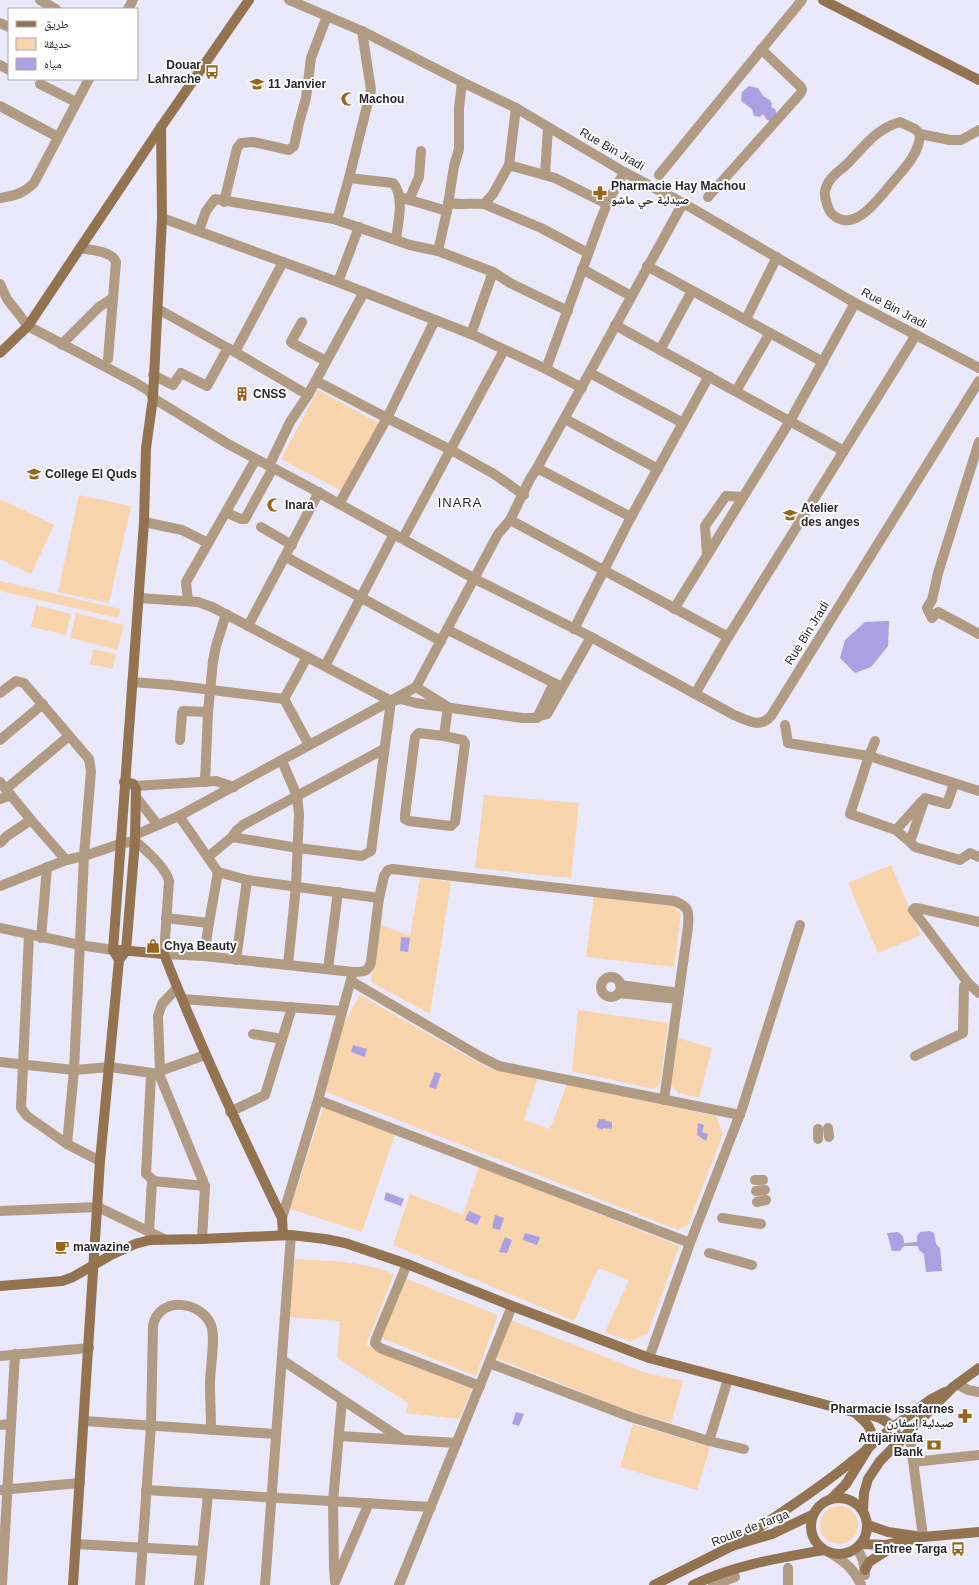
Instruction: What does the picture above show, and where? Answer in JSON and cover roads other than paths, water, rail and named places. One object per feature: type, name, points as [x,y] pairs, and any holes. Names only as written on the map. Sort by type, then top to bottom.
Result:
[{"type":"street","points":[[40,0],[54,8]]},
{"type":"street","points":[[0,353],[28,326],[161,127],[249,0]]},
{"type":"street","name":"Rue Bin Jradi","points":[[289,0],[362,31],[516,108],[624,172],[682,203],[855,303],[979,368]]},
{"type":"street","points":[[659,175],[802,0]]},
{"type":"street","points":[[823,0],[979,80]]},
{"type":"street","points":[[224,202],[236,148],[241,143],[253,142],[289,150],[294,146],[306,98],[311,58],[327,16]]},
{"type":"street","points":[[337,220],[350,178],[371,90],[362,31]]},
{"type":"street","points":[[708,197],[802,90],[801,87],[761,49]]},
{"type":"street","points":[[0,198],[16,195],[30,188],[34,183],[88,80]]},
{"type":"street","points":[[438,251],[448,207],[454,166],[459,149],[459,108],[462,82]]},
{"type":"street","points":[[40,84],[76,102]]},
{"type":"street","points":[[0,106],[58,137]]},
{"type":"street","points":[[484,204],[493,194],[510,165],[516,108]]},
{"type":"street","points":[[920,134],[920,142],[911,159],[870,208],[851,220],[836,218],[830,212],[825,192],[832,177],[846,165],[871,137],[891,125],[900,122],[915,129],[920,134],[950,140],[962,140],[979,130]]},
{"type":"street","points":[[119,960],[113,950],[144,522],[146,448],[153,398],[162,218],[161,127]]},
{"type":"street","points":[[545,175],[548,128]]},
{"type":"street","points":[[396,240],[405,198],[419,177],[421,151]]},
{"type":"street","points":[[510,165],[555,178],[607,204]]},
{"type":"street","points":[[546,369],[607,204],[624,172]]},
{"type":"street","points":[[350,178],[393,183],[405,198],[448,207],[472,203],[484,204],[541,228],[588,253]]},
{"type":"street","points":[[199,230],[209,206],[214,199],[224,202],[337,220],[410,245],[438,251],[493,272],[510,283],[568,311]]},
{"type":"street","points":[[0,886],[66,860],[84,856],[135,838],[158,824],[179,816],[234,787],[416,687],[448,630],[498,534],[510,520],[530,479],[565,419],[682,203]]},
{"type":"street","points":[[162,218],[199,230],[338,282],[471,334],[546,369],[582,388]]},
{"type":"street","points":[[338,282],[359,227]]},
{"type":"street","points":[[80,248],[110,254],[114,258],[116,268],[108,359]]},
{"type":"street","points":[[746,319],[777,257]]},
{"type":"street","points":[[153,375],[173,385],[181,373],[207,386],[232,350],[283,262]]},
{"type":"street","points":[[648,266],[823,362]]},
{"type":"street","points":[[582,269],[631,296]]},
{"type":"street","points":[[471,334],[493,272]]},
{"type":"street","points":[[0,284],[7,299],[28,326],[136,383],[148,391],[153,398],[228,444],[319,492],[475,579],[574,628],[695,694],[728,637],[916,335]]},
{"type":"street","points":[[660,350],[692,290]]},
{"type":"street","points":[[227,513],[241,519],[245,519],[271,467],[290,422],[308,395],[364,292]]},
{"type":"street","points":[[62,345],[99,307],[113,298]]},
{"type":"street","points":[[674,609],[790,421],[855,303]]},
{"type":"street","points":[[158,309],[232,350],[308,395]]},
{"type":"street","points":[[339,504],[387,418],[436,320]]},
{"type":"street","points":[[302,322],[291,342],[292,344],[326,361]]},
{"type":"street","points":[[616,325],[844,451]]},
{"type":"street","points":[[736,391],[770,332]]},
{"type":"street","points":[[325,666],[362,598],[452,450],[504,350]]},
{"type":"street","points":[[590,373],[683,423]]},
{"type":"street","points":[[574,628],[631,517],[708,376]]},
{"type":"street","points":[[316,380],[387,418],[452,450],[494,474],[524,494]]},
{"type":"street","name":"Rue Bin Jradi","points":[[695,694],[734,715],[750,721],[758,723],[766,721],[771,716],[979,381]]},
{"type":"street","points":[[565,419],[658,469]]},
{"type":"street","points":[[979,442],[938,573],[932,600],[927,608],[932,618],[938,612],[979,634]]},
{"type":"street","points":[[188,601],[186,582],[227,513],[256,459]]},
{"type":"street","points":[[537,468],[631,517]]},
{"type":"street","points":[[248,626],[319,492]]},
{"type":"street","points":[[708,555],[705,526],[726,496],[743,497]]},
{"type":"street","points":[[510,520],[728,637]]},
{"type":"street","points":[[144,522],[182,530],[208,544]]},
{"type":"street","points":[[261,527],[292,545]]},
{"type":"street","points":[[286,556],[441,641]]},
{"type":"street","points":[[139,598],[198,602],[226,614],[391,701],[401,699],[416,704],[448,707],[522,718],[536,718],[591,637]]},
{"type":"street","points":[[205,782],[210,691],[216,646],[226,614]]},
{"type":"street","points":[[448,630],[558,685]]},
{"type":"street","points":[[284,699],[307,657]]},
{"type":"street","points":[[0,693],[16,681],[24,683],[69,736],[86,753],[91,765],[84,856],[74,1070],[67,1144]]},
{"type":"street","points":[[132,682],[172,685],[210,691],[284,699]]},
{"type":"street","points":[[416,687],[448,707]]},
{"type":"street","points":[[284,699],[309,745]]},
{"type":"street","points":[[232,837],[298,848],[362,856],[370,851],[391,701]]},
{"type":"street","points":[[0,740],[43,704]]},
{"type":"street","points":[[444,736],[448,707]]},
{"type":"street","points":[[180,740],[183,712],[208,712]]},
{"type":"street","points":[[785,725],[788,743],[868,756],[979,791]]},
{"type":"street","points":[[419,733],[444,736],[460,738],[465,743],[455,822],[451,826],[446,826],[409,821],[405,819],[405,815],[415,737],[419,733]]},
{"type":"street","points":[[0,799],[6,789],[69,736]]},
{"type":"street","points":[[875,741],[868,756],[850,814],[896,830],[916,847],[960,860],[970,853],[979,857]]},
{"type":"street","points":[[208,857],[232,837],[243,825],[384,749]]},
{"type":"street","points":[[282,761],[297,796],[299,814],[296,886],[288,965]]},
{"type":"street","points":[[124,782],[130,782],[135,786],[222,782],[234,787]]},
{"type":"street","points":[[925,798],[946,804],[954,784]]},
{"type":"street","points":[[73,1585],[100,1161],[119,960],[126,951],[135,838],[135,786]]},
{"type":"street","points":[[6,789],[66,860]]},
{"type":"street","points":[[136,797],[158,824]]},
{"type":"street","points":[[896,830],[925,798]]},
{"type":"street","points":[[910,842],[925,798]]},
{"type":"street","points":[[179,816],[218,872],[247,880],[379,898]]},
{"type":"street","points":[[0,843],[7,836],[31,820]]},
{"type":"street","points":[[135,838],[168,877],[169,885],[164,954],[205,1055],[230,1112],[282,1218],[287,1235],[282,1360],[265,1585]]},
{"type":"street","points":[[41,938],[47,867]]},
{"type":"street","points":[[352,977],[367,970],[371,962],[379,898],[384,876],[388,870],[392,869],[674,901],[683,904],[689,913],[688,927],[664,1100]]},
{"type":"street","points":[[204,956],[218,872]]},
{"type":"street","points":[[236,960],[247,880]]},
{"type":"street","points":[[328,969],[338,892]]},
{"type":"street","points":[[979,922],[922,908],[914,908],[913,910],[968,983],[979,993]]},
{"type":"street","points":[[166,918],[209,923]]},
{"type":"street","points":[[649,1358],[690,1243],[740,1115],[800,926]]},
{"type":"street","points":[[0,928],[80,946],[113,950],[204,956],[328,969],[352,977],[492,1063],[740,1115]]},
{"type":"street","points":[[29,935],[21,1108],[22,1111],[67,1144],[100,1161]]},
{"type":"street","points":[[282,1218],[318,1100],[352,977]]},
{"type":"street","points":[[916,1056],[963,1033],[964,986],[968,983]]},
{"type":"street","points":[[149,1232],[152,1179],[146,1174],[157,1073],[158,1016],[162,1004],[177,988]]},
{"type":"street","points":[[620,989],[678,996]]},
{"type":"street","points":[[182,999],[342,1011]]},
{"type":"street","points":[[230,1112],[265,1095],[292,1007]]},
{"type":"street","points":[[253,1034],[282,1039]]},
{"type":"street","points":[[0,1062],[74,1070],[110,1067],[157,1073],[205,1055]]},
{"type":"street","points":[[157,1073],[206,1186],[202,1240]]},
{"type":"street","points":[[318,1100],[690,1243]]},
{"type":"street","points":[[152,1181],[206,1186]]},
{"type":"street","points":[[0,1211],[98,1207],[164,1239]]},
{"type":"street","points":[[722,1218],[761,1224]]},
{"type":"street","points":[[0,1286],[62,1280],[73,1277],[111,1255],[135,1244],[150,1240],[202,1240],[287,1235],[345,1243],[407,1264],[649,1358],[853,1412],[875,1416],[893,1427],[898,1435],[899,1443]]},
{"type":"street","points":[[709,1253],[752,1265]]},
{"type":"street","points":[[407,1264],[375,1343],[380,1348],[480,1386]]},
{"type":"street","points":[[140,1585],[151,1425],[154,1318],[174,1305],[186,1304],[192,1307],[205,1316],[212,1327],[210,1382],[211,1430]]},
{"type":"street","points":[[399,1585],[512,1306]]},
{"type":"street","points":[[0,1356],[89,1348]]},
{"type":"street","points":[[2,1585],[4,1490],[15,1354]]},
{"type":"street","points":[[282,1360],[402,1439]]},
{"type":"street","points":[[489,1363],[631,1417],[744,1449]]},
{"type":"street","points":[[732,1546],[834,1476],[893,1427],[930,1400],[955,1386],[979,1368]]},
{"type":"street","points":[[709,1440],[728,1379]]},
{"type":"street","points":[[955,1386],[979,1392]]},
{"type":"street","points":[[863,1510],[864,1493],[868,1479],[880,1461],[955,1386]]},
{"type":"street","points":[[335,1583],[333,1501],[342,1400]]},
{"type":"street","points":[[853,1412],[864,1420],[871,1431],[872,1438],[869,1447],[846,1484],[832,1498],[820,1504],[812,1515],[810,1524],[811,1533],[815,1541],[828,1552],[845,1562],[856,1574],[861,1585]]},
{"type":"street","points":[[84,1421],[276,1434]]},
{"type":"street","points":[[0,1425],[10,1424]]},
{"type":"street","points":[[907,1435],[911,1445],[923,1537]]},
{"type":"street","points":[[339,1436],[456,1443]]},
{"type":"street","points":[[913,1462],[979,1456]]},
{"type":"street","points":[[4,1490],[80,1483]]},
{"type":"street","points":[[146,1490],[431,1507]]},
{"type":"street","points":[[199,1585],[208,1494]]},
{"type":"street","points":[[832,1498],[841,1497],[850,1499],[863,1510],[866,1517],[868,1525],[866,1535],[859,1546],[865,1570],[865,1575],[861,1585]]},
{"type":"street","points":[[335,1583],[369,1503]]},
{"type":"street","name":"Route de Targa","points":[[654,1585],[732,1546],[772,1534],[812,1515]]},
{"type":"street","points":[[868,1525],[901,1535],[923,1537]]},
{"type":"street","points":[[713,1585],[784,1556],[828,1552],[845,1554],[859,1546],[886,1545],[923,1537],[979,1532]]},
{"type":"street","points":[[865,1570],[869,1562],[899,1543]]},
{"type":"street","points":[[76,1544],[202,1551]]},
{"type":"street","points":[[788,1568],[788,1585]]},
{"type":"street","points":[[693,1585],[735,1577]]},
{"type":"water","points":[[749,86],[758,88],[763,96],[770,100],[772,104],[771,107],[775,109],[777,114],[771,121],[767,120],[763,114],[760,117],[754,116],[752,109],[741,101],[742,92]]},
{"type":"water","points":[[889,621],[888,646],[871,667],[855,673],[840,658],[845,640],[865,622]]},
{"type":"water","points":[[401,937],[410,938],[408,952],[400,951]]},
{"type":"water","points":[[353,1045],[367,1049],[365,1057],[351,1052]]},
{"type":"water","points":[[435,1072],[441,1074],[436,1089],[429,1087]]},
{"type":"water","points":[[599,1119],[605,1119],[606,1121],[612,1122],[612,1129],[603,1128],[603,1130],[596,1127]]},
{"type":"water","points":[[698,1123],[704,1125],[702,1132],[708,1134],[706,1141],[697,1135]]},
{"type":"water","points":[[386,1192],[404,1199],[401,1206],[384,1200]]},
{"type":"water","points":[[469,1211],[481,1216],[477,1225],[465,1220]]},
{"type":"water","points":[[495,1215],[504,1218],[500,1230],[492,1228]]},
{"type":"water","points":[[930,1231],[934,1233],[936,1244],[940,1248],[942,1271],[926,1272],[924,1254],[919,1250],[918,1246],[904,1246],[900,1251],[892,1251],[887,1233],[898,1232],[903,1236],[904,1243],[917,1242],[917,1236],[920,1232]]},
{"type":"water","points":[[525,1233],[540,1237],[537,1245],[523,1240]]},
{"type":"water","points":[[505,1237],[512,1240],[507,1253],[499,1252]]},
{"type":"water","points":[[516,1412],[524,1414],[519,1426],[512,1424]]},
{"type":"place","name":"Douar Lahrache","points":[[212,72]]},
{"type":"place","name":"11 Janvier","points":[[257,84]]},
{"type":"place","name":"Machou","points":[[348,99]]},
{"type":"place","name":"Pharmacie Hay Machou صيدلية حي ماشو","points":[[600,193]]},
{"type":"place","name":"CNSS","points":[[242,394]]},
{"type":"place","name":"College El Quds","points":[[34,474]]},
{"type":"place","name":"Inara","points":[[274,505]]},
{"type":"place","name":"Atelier des anges","points":[[790,515]]},
{"type":"place","name":"Chya Beauty","points":[[153,946]]},
{"type":"place","name":"mawazine","points":[[62,1247]]},
{"type":"place","name":"Pharmacie Issafarnes صيدلية إسفارن","points":[[965,1416]]},
{"type":"place","name":"Attijariwafa Bank","points":[[934,1445]]},
{"type":"place","name":"Entree Targa","points":[[958,1549]]},
{"type":"district","name":"INARA","points":[[460,502]]}]
